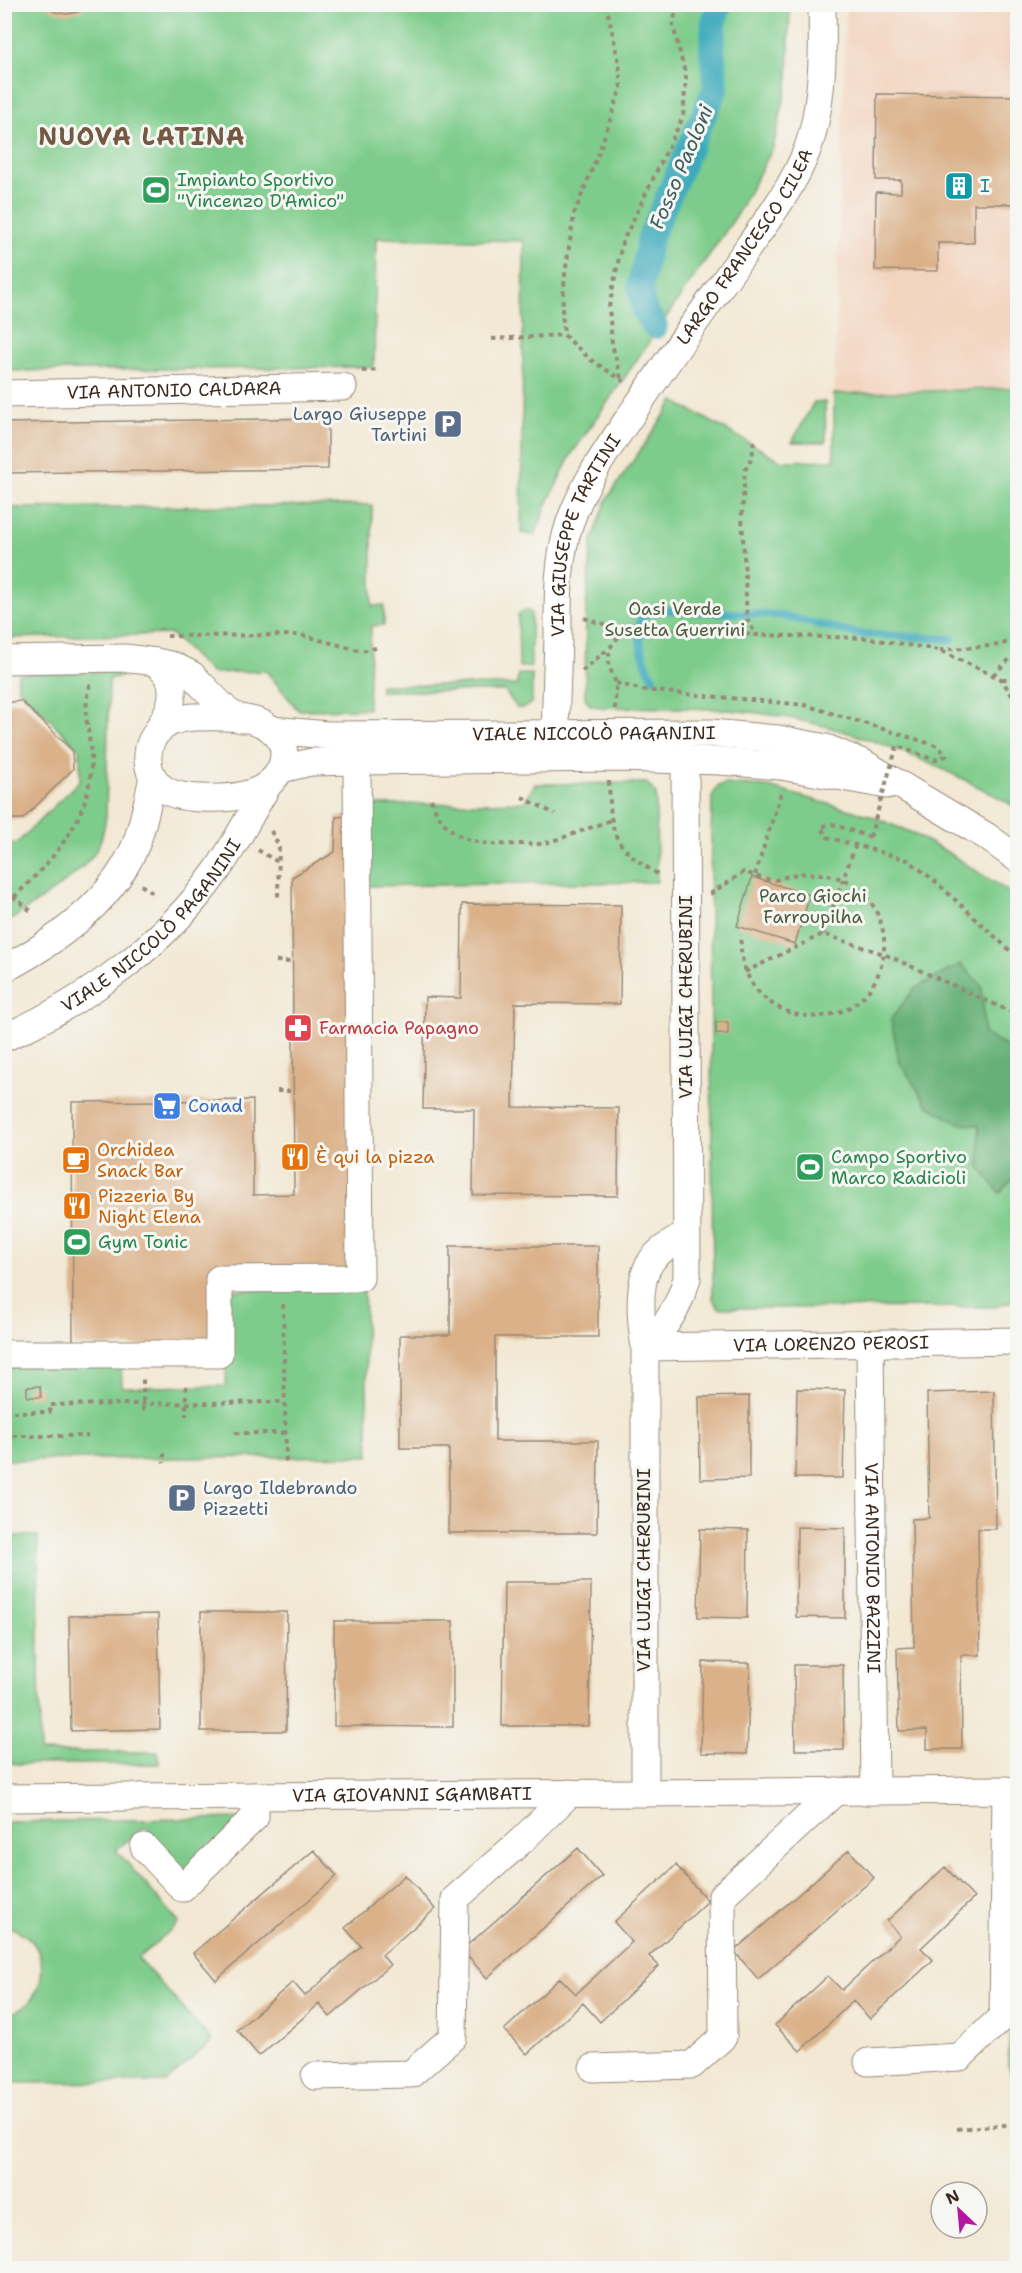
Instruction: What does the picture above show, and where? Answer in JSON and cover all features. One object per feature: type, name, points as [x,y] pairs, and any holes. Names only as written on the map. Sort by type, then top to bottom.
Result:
[{"type":"street","name":"LARGO FRANCESCO CILEA","points":[[670,356],[778,204],[799,169],[812,135],[821,71],[822,4]]},
{"type":"street","name":"VIA GIUSEPPE TARTINI","points":[[555,734],[559,578],[562,546],[587,484],[670,356]]},
{"type":"street","name":"VIA ANTONIO CALDARA","points":[[4,394],[342,387]]},
{"type":"street","points":[[4,660],[125,658],[158,649]]},
{"type":"street","points":[[158,649],[174,666],[192,675],[207,689],[216,702],[241,719]]},
{"type":"street","points":[[4,969],[61,933],[101,899],[122,872],[135,845],[153,777],[147,755],[149,745],[171,704],[169,677],[158,649]]},
{"type":"street","name":"VIALE NICCOLÒ PAGANINI","points":[[156,733],[163,726],[177,719],[193,717],[258,721],[272,730],[328,735],[711,734],[778,739],[826,748],[865,764],[986,836],[1017,859]]},
{"type":"street","points":[[272,730],[280,740],[285,755],[275,777]]},
{"type":"street","name":"VIALE NICCOLÒ PAGANINI","points":[[153,777],[164,789],[190,796],[244,796],[275,777],[311,762],[685,759],[781,766],[907,788]]},
{"type":"street","name":"VIA LUIGI CHERUBINI","points":[[645,1347],[660,1332],[680,1301],[687,1278],[685,759]]},
{"type":"street","points":[[4,1354],[219,1354],[219,1279],[360,1278],[357,761]]},
{"type":"street","name":"VIALE NICCOLÒ PAGANINI","points":[[4,1038],[87,992],[127,963],[160,934],[216,872],[275,777]]},
{"type":"street","name":"VIA LUIGI CHERUBINI","points":[[645,1793],[645,1347],[640,1319],[645,1277],[651,1261],[665,1247],[686,1235]]},
{"type":"street","name":"VIA LORENZO PEROSI","points":[[645,1347],[1017,1341]]},
{"type":"street","name":"VIA ANTONIO BAZZINI","points":[[870,1344],[875,1790]]},
{"type":"street","name":"VIA GIOVANNI SGAMBATI","points":[[4,1798],[1006,1790],[1003,2016],[960,2058],[868,2062]]},
{"type":"street","points":[[593,2068],[692,2065],[723,2037],[722,1896],[837,1791]]},
{"type":"street","name":"VIA GIOVANNI SGAMBATI","points":[[315,2076],[411,2074],[453,2037],[455,1899],[570,1793]]},
{"type":"street","points":[[144,1847],[182,1888],[255,1817],[255,1796]]},
{"type":"path","points":[[606,4],[619,63],[621,88],[599,152],[573,214],[562,310],[564,335],[591,360],[627,383]]},
{"type":"path","points":[[621,379],[612,344],[609,307],[622,243],[683,117],[686,77],[673,25],[677,4]]},
{"type":"path","points":[[492,339],[564,335]]},
{"type":"path","points":[[754,441],[752,458],[745,470],[742,515],[747,619],[756,635]]},
{"type":"path","points":[[582,618],[623,631],[647,628],[756,635],[865,638],[939,650],[1001,645],[1017,636]]},
{"type":"path","points":[[582,671],[609,649],[623,631]]},
{"type":"path","points":[[158,649],[300,635],[362,651],[376,648]]},
{"type":"path","points":[[609,649],[609,666],[616,683],[615,714]]},
{"type":"path","points":[[939,650],[1001,680],[1017,704]]},
{"type":"path","points":[[993,675],[1017,651]]},
{"type":"path","points":[[14,897],[43,870],[69,836],[85,801],[92,769],[86,710],[92,679]]},
{"type":"path","points":[[1001,680],[1017,679]]},
{"type":"path","points":[[897,746],[870,837],[832,824],[821,827],[827,837],[908,860],[935,881],[1017,958]]},
{"type":"path","points":[[609,779],[611,820],[619,844],[640,863],[660,876]]},
{"type":"path","points":[[755,875],[783,787]]},
{"type":"path","points":[[522,797],[555,814]]},
{"type":"path","points":[[431,799],[443,822],[455,834],[492,846],[547,842],[611,820]]},
{"type":"path","points":[[268,825],[279,846],[278,897]]},
{"type":"path","points":[[745,972],[823,934],[855,844]]},
{"type":"path","points":[[255,849],[278,862]]},
{"type":"path","points":[[706,896],[744,872],[774,880],[794,875],[819,873],[843,879],[862,891],[876,910],[884,931],[884,954],[878,976],[864,996],[844,1010],[821,1016],[797,1016],[775,1007],[757,992],[745,972],[740,948],[741,935]]},
{"type":"path","points":[[136,881],[155,895]]},
{"type":"path","points":[[4,895],[14,897],[32,912]]},
{"type":"path","points":[[823,934],[884,954],[1017,1015]]},
{"type":"path","points":[[276,961],[290,962]]},
{"type":"path","points":[[277,1091],[290,1091]]},
{"type":"path","points":[[282,1278],[286,1462]]},
{"type":"path","points":[[143,1410],[144,1354]]},
{"type":"path","points":[[186,1386],[186,1416]]},
{"type":"path","points":[[4,1413],[50,1412],[50,1405],[285,1402]]},
{"type":"path","points":[[235,1433],[285,1433]]},
{"type":"path","points":[[4,1436],[88,1436]]},
{"type":"path","points":[[164,1453],[164,1463]]},
{"type":"path","points":[[957,2129],[1016,2123],[1017,2136]]},
{"type":"shaded area","points":[[846,5],[1017,5],[1017,388],[834,394]]},
{"type":"green space","points":[[4,5],[790,5],[788,82],[773,148],[734,219],[571,455],[535,535],[521,533],[524,241],[376,238],[374,367],[5,371]]},
{"type":"green space","name":"Oasi Verde Susetta Guerrini","points":[[1017,388],[1017,808],[949,772],[877,742],[840,730],[764,714],[726,710],[590,705],[585,698],[586,609],[592,541],[607,499],[674,401],[782,461],[834,460],[834,394]]},
{"type":"green space","points":[[814,402],[825,402],[826,442],[792,442]]},
{"type":"green space","points":[[372,505],[372,606],[384,605],[384,625],[371,626],[368,709],[298,710],[266,671],[211,673],[171,634],[5,638],[5,508]]},
{"type":"green space","points":[[527,610],[531,613],[531,667],[519,667],[518,615]]},
{"type":"green space","points":[[120,671],[125,675],[109,681],[106,816],[99,844],[88,862],[78,871],[5,924],[5,842],[16,844],[80,780],[80,750],[18,688],[18,674]]},
{"type":"green space","points":[[518,674],[532,674],[532,701],[522,708],[517,708],[505,691],[380,691],[380,685],[517,685]]},
{"type":"green space","points":[[647,783],[656,794],[657,882],[365,886],[369,810],[379,805],[524,802],[535,784]]},
{"type":"green space","name":"Parco Giochi Farroupilha","points":[[725,784],[768,787],[868,815],[910,832],[947,852],[1006,890],[1017,900],[1018,1292],[1010,1302],[995,1307],[719,1308],[713,1299],[710,881],[712,797],[718,786]]},
{"type":"green space","points":[[961,964],[982,986],[984,1034],[1017,1053],[1017,1175],[1000,1193],[980,1168],[979,1126],[958,1123],[928,1106],[899,1061],[891,1019],[914,989]]},
{"type":"green space","points":[[364,1288],[369,1456],[5,1460],[4,1367],[121,1364],[122,1387],[226,1386],[227,1290]]},
{"type":"green space","points":[[4,1536],[38,1536],[40,1752],[158,1752],[159,1764],[17,1764],[12,1763],[7,1756]]},
{"type":"green space","points":[[244,1818],[183,1871],[145,1826],[116,1850],[179,1923],[138,1958],[212,2041],[166,2082],[5,2083],[5,2014],[26,2005],[33,1997],[38,1988],[42,1965],[34,1944],[22,1933],[6,1926],[5,1827],[8,1822]]},
{"type":"green space","points":[[1017,1860],[1017,2088],[1008,2065]]},
{"type":"building","points":[[43,4],[90,4],[78,12],[67,14],[55,12]]},
{"type":"building","name":"I","points":[[877,94],[1018,96],[1018,204],[974,204],[974,243],[938,243],[938,271],[875,270],[876,192],[901,193],[901,180],[876,180]]},
{"type":"building","points":[[328,418],[328,469],[4,473],[4,423]]},
{"type":"building","points":[[21,701],[72,750],[73,769],[23,819],[8,819],[4,815],[4,703]]},
{"type":"building","points":[[351,816],[354,1269],[215,1269],[214,1346],[73,1346],[72,1102],[253,1100],[253,1195],[294,1194],[292,877],[335,852],[336,817]]},
{"type":"building","points":[[752,877],[810,895],[795,944],[737,926]]},
{"type":"building","points":[[462,904],[621,905],[620,1004],[515,1003],[513,1107],[619,1108],[618,1196],[473,1195],[474,1109],[423,1109],[425,997],[461,998]]},
{"type":"building","points":[[716,1022],[728,1022],[728,1034],[716,1033]]},
{"type":"building","points":[[450,1246],[598,1246],[598,1337],[495,1337],[495,1441],[598,1441],[597,1533],[448,1533],[449,1448],[400,1448],[400,1335],[450,1335]]},
{"type":"building","points":[[40,1386],[41,1397],[27,1397],[27,1387]]},
{"type":"building","points":[[797,1389],[845,1390],[843,1478],[795,1478]]},
{"type":"building","points":[[994,1391],[996,1529],[978,1529],[980,1655],[961,1655],[962,1749],[927,1749],[927,1730],[899,1731],[897,1648],[914,1647],[912,1519],[929,1518],[927,1393]]},
{"type":"building","points":[[749,1396],[749,1478],[700,1479],[699,1397]]},
{"type":"building","points":[[797,1527],[845,1528],[845,1618],[796,1617]]},
{"type":"building","points":[[700,1529],[748,1530],[747,1618],[698,1617]]},
{"type":"building","points":[[504,1582],[591,1582],[589,1726],[502,1726]]},
{"type":"building","points":[[201,1612],[287,1612],[286,1731],[201,1731]]},
{"type":"building","points":[[158,1614],[160,1729],[71,1731],[69,1616]]},
{"type":"building","points":[[334,1621],[453,1621],[453,1727],[334,1726]]},
{"type":"building","points":[[703,1662],[750,1663],[747,1754],[701,1753]]},
{"type":"building","points":[[794,1665],[843,1665],[844,1750],[795,1750]]},
{"type":"building","points":[[578,1848],[602,1876],[487,1978],[462,1950]]},
{"type":"building","points":[[314,1850],[337,1876],[216,1980],[193,1953]]},
{"type":"building","points":[[849,1850],[874,1878],[758,1979],[734,1951]]},
{"type":"building","points":[[676,1865],[708,1901],[649,1956],[659,1966],[600,2022],[583,2003],[527,2054],[504,2030],[560,1978],[576,1994],[632,1942],[614,1922]]},
{"type":"building","points":[[945,1867],[974,1898],[921,1948],[933,1960],[870,2019],[853,2001],[800,2051],[775,2025],[828,1976],[842,1990],[900,1936],[887,1921]]},
{"type":"building","points":[[405,1875],[435,1909],[382,1955],[390,1965],[330,2017],[319,2004],[259,2056],[237,2030],[293,1982],[305,1996],[361,1946],[345,1928]]},
{"type":"waterway","name":"Fosso Paoloni","points":[[655,326],[644,310],[640,287],[650,238],[716,87],[712,50],[714,22],[719,4]]},
{"type":"waterway","points":[[653,678],[644,657],[639,635],[640,619],[650,612],[670,610],[778,615],[859,634],[952,639]]},
{"type":"place","name":"I","points":[[959,186]]},
{"type":"place","name":"Impianto Sportivo \"Vincenzo D'Amico\"","points":[[156,190]]},
{"type":"place","name":"Largo Giuseppe Tartini","points":[[448,424]]},
{"type":"place","name":"Farmacia Papagno","points":[[298,1028]]},
{"type":"place","name":"Conad","points":[[167,1106]]},
{"type":"place","name":"È qui la pizza","points":[[295,1157]]},
{"type":"place","name":"Orchidea Snack Bar","points":[[76,1160]]},
{"type":"place","name":"Campo Sportivo Marco Radicioli","points":[[810,1167]]},
{"type":"place","name":"Pizzeria By Night Elena","points":[[77,1206]]},
{"type":"place","name":"Gym Tonic","points":[[77,1242]]},
{"type":"place","name":"Largo Ildebrando Pizzetti","points":[[182,1498]]},
{"type":"district","name":"NUOVA LATINA","points":[[142,137]]}]
